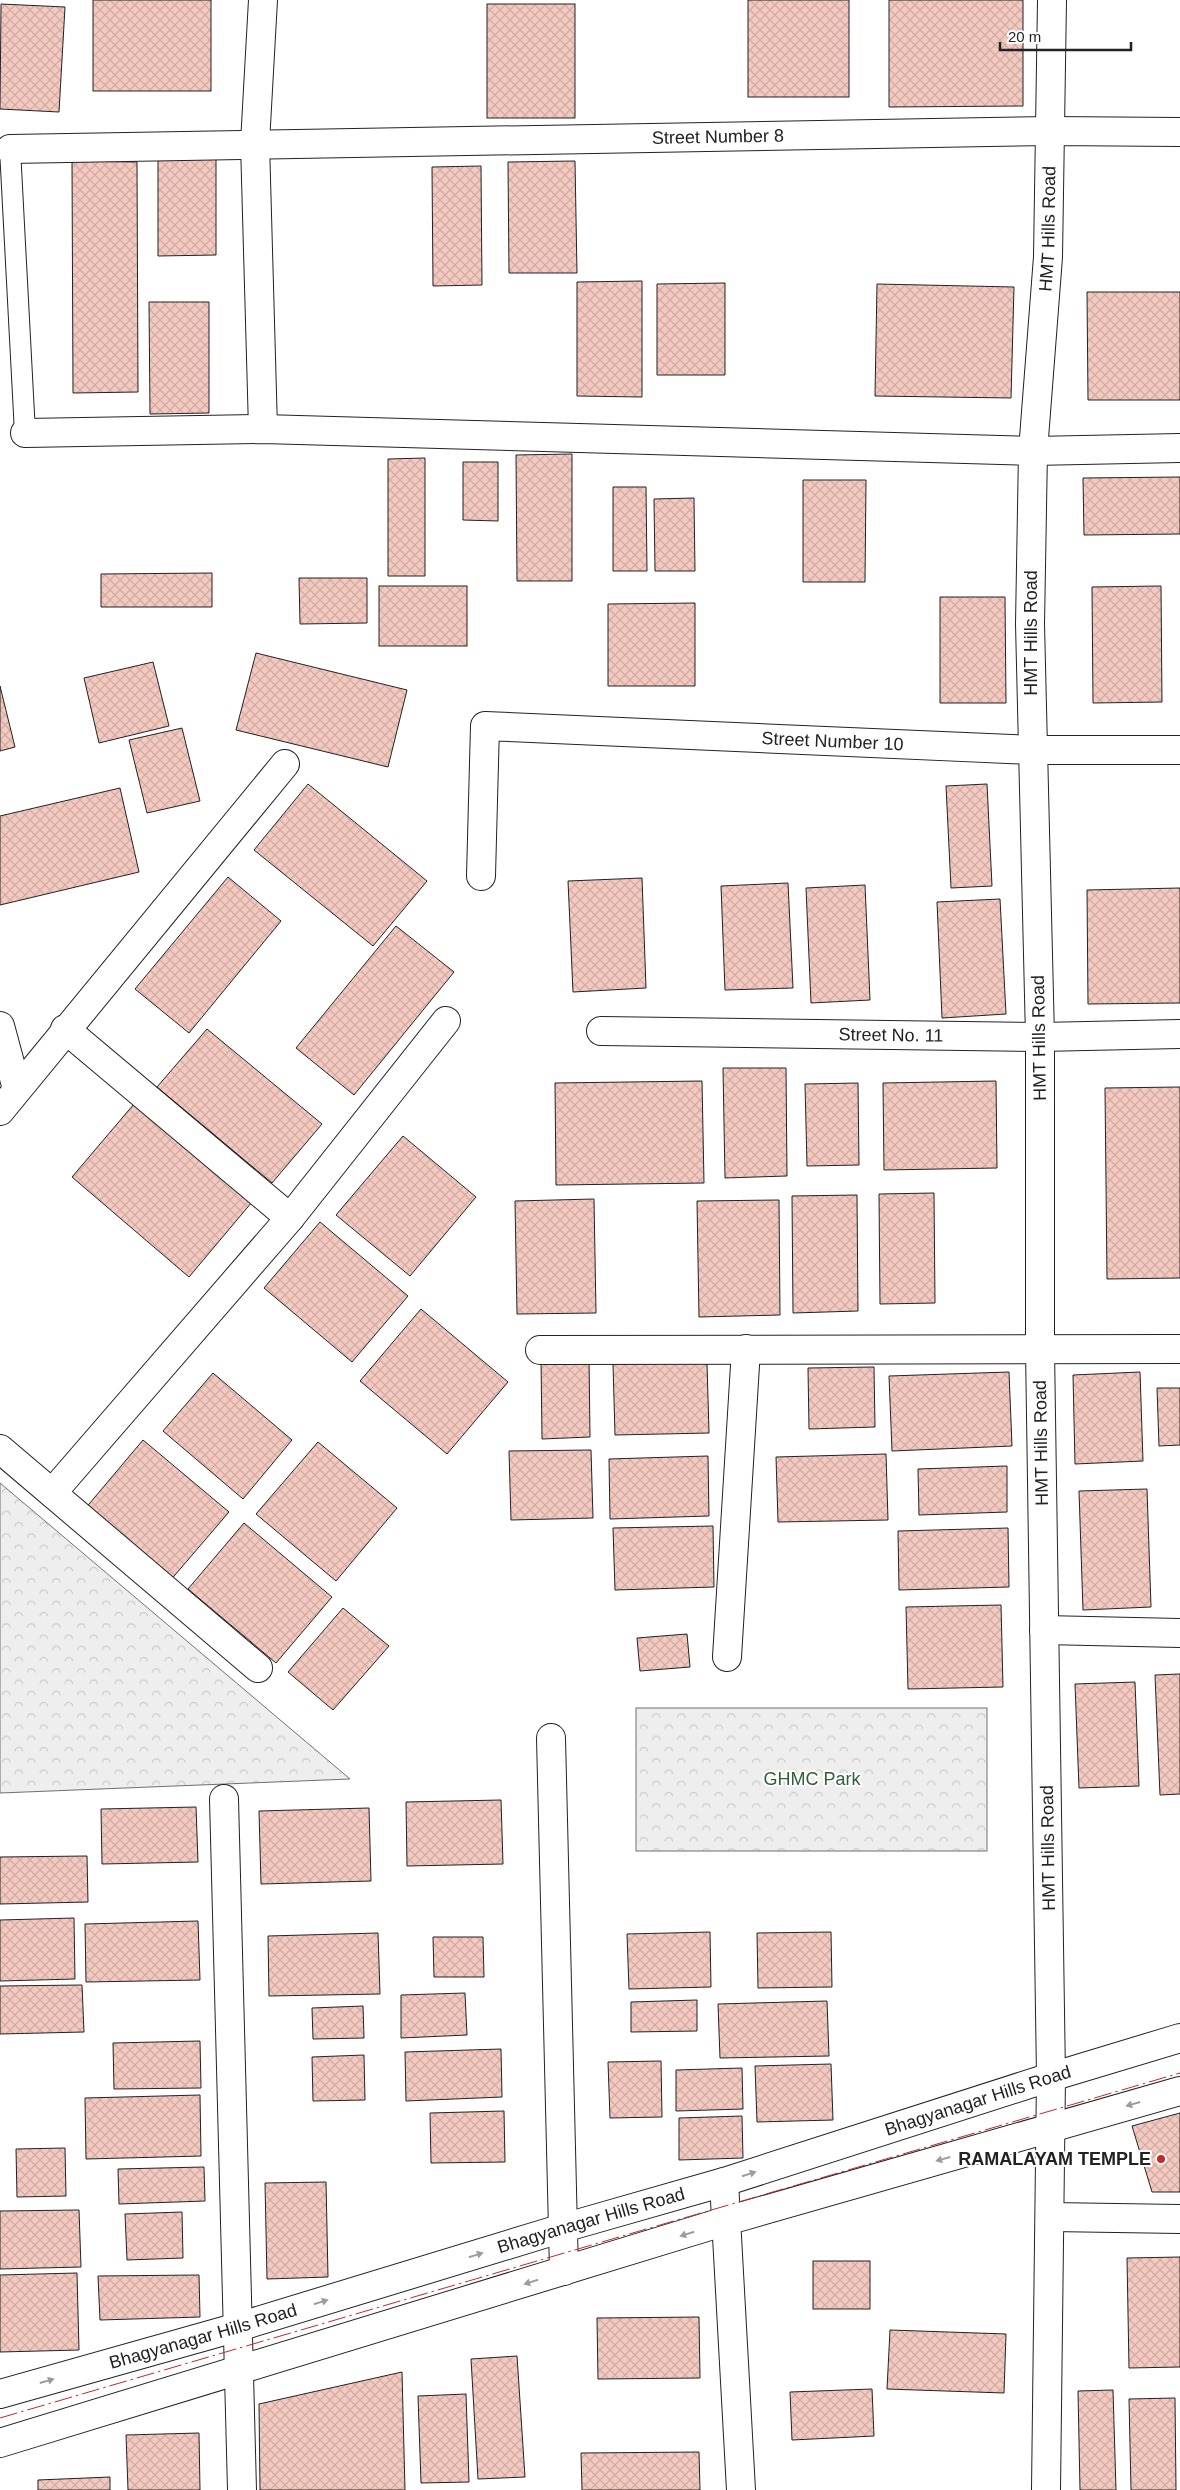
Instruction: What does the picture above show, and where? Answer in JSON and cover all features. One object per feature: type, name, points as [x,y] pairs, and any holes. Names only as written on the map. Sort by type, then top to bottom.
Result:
[{"type":"street","points":[[263,0],[255,143],[263,429]]},
{"type":"street","name":"HMT Hills Road","points":[[1046,2490],[1052,2077],[1040,1349],[1040,1036],[1030,624],[1033,451],[1048,257],[1052,0]]},
{"type":"street","name":"Street Number 8","points":[[10,148],[1050,131],[1180,132]]},
{"type":"street","points":[[25,433],[263,429],[1033,451],[1180,448]]},
{"type":"street","name":"Street Number 10","points":[[481,876],[485,726],[1032,750],[1180,750]]},
{"type":"street","points":[[0,1111],[65,1029],[285,764]]},
{"type":"street","points":[[52,1493],[290,1218],[446,1021]]},
{"type":"street","points":[[0,1026],[17,1089]]},
{"type":"street","points":[[65,1029],[290,1218]]},
{"type":"street","name":"Street No. 11","points":[[601,1031],[1040,1036],[1180,1034]]},
{"type":"street","points":[[727,1657],[746,1349]]},
{"type":"street","points":[[540,1350],[1180,1349]]},
{"type":"street","points":[[0,1449],[258,1668]]},
{"type":"street","points":[[1044,1630],[1180,1633]]},
{"type":"street","points":[[550,1738],[564,2271]]},
{"type":"street","points":[[224,1798],[242,2490]]},
{"type":"street","name":"Bhagyanagar Hills Road","points":[[0,2394],[238,2327],[563,2228],[724,2182],[1180,2038]]},
{"type":"street","points":[[0,2443],[239,2372],[726,2221],[1180,2091]]},
{"type":"street","points":[[724,2182],[741,2490]]},
{"type":"street","points":[[1051,2217],[1180,2219]]},
{"type":"lane","points":[[10,148],[25,433]]},
{"type":"green space","points":[[0,1483],[350,1779],[0,1793]]},
{"type":"green space","name":"GHMC Park","points":[[636,1708],[987,1708],[987,1851],[636,1851]]},
{"type":"building","points":[[93,0],[211,0],[211,91],[93,91]]},
{"type":"building","points":[[748,0],[849,0],[849,97],[748,97]]},
{"type":"building","points":[[889,0],[1023,0],[1023,106],[889,107]]},
{"type":"building","points":[[1,4],[65,7],[59,112],[0,109]]},
{"type":"building","points":[[487,4],[575,4],[575,118],[487,118]]},
{"type":"building","points":[[216,159],[216,255],[158,256],[158,160]]},
{"type":"building","points":[[72,161],[137,162],[138,392],[73,393]]},
{"type":"building","points":[[575,161],[577,273],[509,273],[508,162]]},
{"type":"building","points":[[481,166],[482,285],[433,286],[432,167]]},
{"type":"building","points":[[642,281],[642,397],[577,396],[577,282]]},
{"type":"building","points":[[725,283],[725,375],[657,375],[657,284]]},
{"type":"building","points":[[877,284],[1014,287],[1011,398],[875,396]]},
{"type":"building","points":[[1087,292],[1180,292],[1180,400],[1088,400]]},
{"type":"building","points":[[149,302],[209,302],[209,413],[150,414]]},
{"type":"building","points":[[572,454],[572,581],[517,581],[516,455]]},
{"type":"building","points":[[425,458],[425,576],[388,576],[388,459]]},
{"type":"building","points":[[463,462],[498,462],[498,521],[463,520]]},
{"type":"building","points":[[1180,477],[1180,534],[1084,535],[1083,478]]},
{"type":"building","points":[[803,480],[866,480],[865,582],[803,582]]},
{"type":"building","points":[[613,487],[646,487],[647,571],[613,571]]},
{"type":"building","points":[[694,498],[695,571],[655,571],[654,499]]},
{"type":"building","points":[[212,573],[212,607],[101,607],[101,574]]},
{"type":"building","points":[[299,578],[367,578],[367,623],[300,624]]},
{"type":"building","points":[[379,586],[467,586],[467,646],[379,646]]},
{"type":"building","points":[[1161,586],[1162,702],[1093,703],[1092,587]]},
{"type":"building","points":[[940,597],[1005,597],[1006,703],[940,703]]},
{"type":"building","points":[[695,603],[695,686],[608,686],[608,604]]},
{"type":"building","points":[[256,653],[407,690],[388,767],[236,730]]},
{"type":"building","points":[[153,662],[169,726],[99,743],[84,678]]},
{"type":"building","points":[[0,686],[15,747],[0,751]]},
{"type":"building","points":[[182,728],[200,801],[147,813],[129,740]]},
{"type":"building","points":[[308,784],[427,881],[373,946],[254,850]]},
{"type":"building","points":[[987,784],[992,886],[951,888],[946,786]]},
{"type":"building","points":[[120,788],[139,872],[0,905],[0,816]]},
{"type":"building","points":[[228,877],[281,921],[189,1033],[135,989]]},
{"type":"building","points":[[642,878],[646,988],[573,992],[568,881]]},
{"type":"building","points":[[788,883],[793,988],[725,990],[721,886]]},
{"type":"building","points":[[865,885],[870,1000],[811,1003],[806,888]]},
{"type":"building","points":[[1180,888],[1180,1003],[1088,1004],[1087,890]]},
{"type":"building","points":[[1000,899],[1006,1014],[942,1018],[937,902]]},
{"type":"building","points":[[396,926],[454,972],[354,1095],[296,1048]]},
{"type":"building","points":[[207,1029],[322,1124],[272,1183],[157,1087]]},
{"type":"building","points":[[723,1068],[786,1068],[787,1176],[725,1178]]},
{"type":"building","points":[[702,1081],[704,1183],[556,1185],[555,1083]]},
{"type":"building","points":[[996,1081],[997,1168],[884,1170],[883,1083]]},
{"type":"building","points":[[858,1083],[859,1165],[807,1166],[805,1084]]},
{"type":"building","points":[[1180,1087],[1180,1278],[1107,1279],[1105,1088]]},
{"type":"building","points":[[134,1104],[252,1202],[189,1277],[72,1177]]},
{"type":"building","points":[[403,1136],[476,1197],[410,1276],[336,1215]]},
{"type":"building","points":[[934,1193],[935,1303],[880,1304],[879,1194]]},
{"type":"building","points":[[857,1195],[858,1311],[793,1313],[792,1196]]},
{"type":"building","points":[[594,1199],[596,1313],[517,1314],[515,1201]]},
{"type":"building","points":[[779,1200],[780,1315],[699,1317],[697,1201]]},
{"type":"building","points":[[320,1222],[408,1296],[352,1362],[264,1288]]},
{"type":"building","points":[[421,1309],[508,1382],[447,1454],[360,1381]]},
{"type":"building","points":[[589,1357],[590,1437],[542,1439],[541,1358]]},
{"type":"building","points":[[707,1363],[709,1433],[615,1435],[613,1364]]},
{"type":"building","points":[[874,1367],[875,1427],[809,1429],[808,1368]]},
{"type":"building","points":[[1009,1372],[1012,1446],[892,1451],[889,1376]]},
{"type":"building","points":[[1140,1372],[1143,1461],[1075,1464],[1073,1375]]},
{"type":"building","points":[[213,1373],[292,1440],[243,1499],[163,1431]]},
{"type":"building","points":[[1157,1388],[1180,1388],[1180,1445],[1159,1446]]},
{"type":"building","points":[[143,1440],[229,1512],[169,1582],[84,1510]]},
{"type":"building","points":[[318,1442],[397,1508],[336,1581],[256,1514]]},
{"type":"building","points":[[591,1450],[593,1518],[511,1520],[509,1451]]},
{"type":"building","points":[[886,1454],[888,1520],[778,1522],[776,1457]]},
{"type":"building","points":[[708,1456],[709,1516],[610,1519],[609,1459]]},
{"type":"building","points":[[1007,1466],[1007,1512],[919,1515],[918,1469]]},
{"type":"building","points":[[1147,1489],[1151,1607],[1083,1610],[1079,1491]]},
{"type":"building","points":[[244,1523],[332,1597],[276,1663],[188,1589]]},
{"type":"building","points":[[713,1526],[714,1587],[615,1590],[613,1528]]},
{"type":"building","points":[[1008,1528],[1009,1587],[899,1590],[898,1531]]},
{"type":"building","points":[[1001,1605],[1003,1687],[908,1689],[906,1607]]},
{"type":"building","points":[[343,1608],[389,1646],[333,1710],[288,1672]]},
{"type":"building","points":[[687,1634],[690,1667],[640,1671],[637,1638]]},
{"type":"building","points":[[1180,1674],[1180,1794],[1160,1795],[1155,1675]]},
{"type":"building","points":[[1135,1682],[1139,1786],[1079,1788],[1075,1684]]},
{"type":"building","points":[[501,1800],[503,1864],[407,1866],[406,1802]]},
{"type":"building","points":[[196,1807],[198,1862],[102,1864],[101,1809]]},
{"type":"building","points":[[369,1808],[371,1881],[261,1884],[259,1811]]},
{"type":"building","points":[[87,1856],[88,1902],[0,1904],[0,1857]]},
{"type":"building","points":[[74,1918],[75,1979],[0,1981],[0,1920]]},
{"type":"building","points":[[198,1921],[200,1980],[86,1982],[85,1924]]},
{"type":"building","points":[[710,1932],[711,1987],[629,1989],[627,1934]]},
{"type":"building","points":[[831,1932],[832,1987],[758,1988],[757,1933]]},
{"type":"building","points":[[378,1933],[380,1994],[269,1996],[268,1936]]},
{"type":"building","points":[[433,1937],[483,1937],[484,1977],[434,1977]]},
{"type":"building","points":[[82,1985],[84,2032],[0,2034],[0,1986]]},
{"type":"building","points":[[465,1993],[467,2035],[401,2038],[401,1995]]},
{"type":"building","points":[[697,2000],[697,2031],[631,2032],[631,2002]]},
{"type":"building","points":[[827,2001],[829,2056],[720,2058],[718,2004]]},
{"type":"building","points":[[363,2006],[364,2038],[313,2039],[312,2008]]},
{"type":"building","points":[[200,2041],[201,2088],[114,2089],[113,2043]]},
{"type":"building","points":[[501,2049],[502,2097],[406,2101],[405,2052]]},
{"type":"building","points":[[364,2055],[365,2100],[313,2101],[312,2057]]},
{"type":"building","points":[[661,2061],[662,2117],[610,2118],[608,2062]]},
{"type":"building","points":[[831,2064],[833,2120],[757,2122],[755,2066]]},
{"type":"building","points":[[742,2068],[743,2109],[676,2111],[676,2070]]},
{"type":"building","points":[[200,2095],[201,2156],[86,2159],[85,2098]]},
{"type":"building","points":[[504,2111],[505,2162],[431,2163],[430,2113]]},
{"type":"building","name":"RAMALAYAM TEMPLE","points":[[1180,2113],[1180,2192],[1152,2192],[1132,2126]]},
{"type":"building","points":[[742,2116],[743,2158],[679,2160],[679,2118]]},
{"type":"building","points":[[65,2148],[66,2196],[17,2197],[16,2149]]},
{"type":"building","points":[[204,2167],[205,2201],[119,2204],[118,2169]]},
{"type":"building","points":[[326,2182],[328,2277],[267,2279],[265,2183]]},
{"type":"building","points":[[79,2210],[81,2267],[0,2269],[0,2211]]},
{"type":"building","points":[[182,2212],[183,2258],[127,2260],[125,2214]]},
{"type":"building","points":[[1180,2257],[1180,2367],[1129,2368],[1127,2258]]},
{"type":"building","points":[[813,2261],[870,2261],[870,2309],[813,2309]]},
{"type":"building","points":[[77,2273],[79,2350],[0,2352],[0,2275]]},
{"type":"building","points":[[199,2275],[200,2317],[100,2320],[98,2276]]},
{"type":"building","points":[[699,2317],[700,2378],[598,2379],[597,2318]]},
{"type":"building","points":[[890,2330],[1006,2334],[1004,2393],[887,2389]]},
{"type":"building","points":[[517,2356],[525,2477],[478,2479],[471,2359]]},
{"type":"building","points":[[402,2372],[405,2490],[260,2490],[259,2404]]},
{"type":"building","points":[[872,2389],[874,2436],[792,2440],[790,2392]]},
{"type":"building","points":[[1113,2390],[1116,2490],[1080,2490],[1078,2391]]},
{"type":"building","points":[[466,2394],[469,2482],[421,2483],[418,2396]]},
{"type":"building","points":[[1175,2398],[1176,2490],[1131,2490],[1129,2399]]},
{"type":"building","points":[[199,2433],[200,2490],[128,2490],[126,2435]]},
{"type":"building","points":[[699,2452],[700,2490],[582,2490],[581,2453]]},
{"type":"building","points":[[110,2477],[110,2490],[38,2490],[38,2480]]},
{"type":"power","points":[[0,2418],[1180,2073]]},
{"type":"place","name":"RAMALAYAM TEMPLE","points":[[1161,2159]]}]
